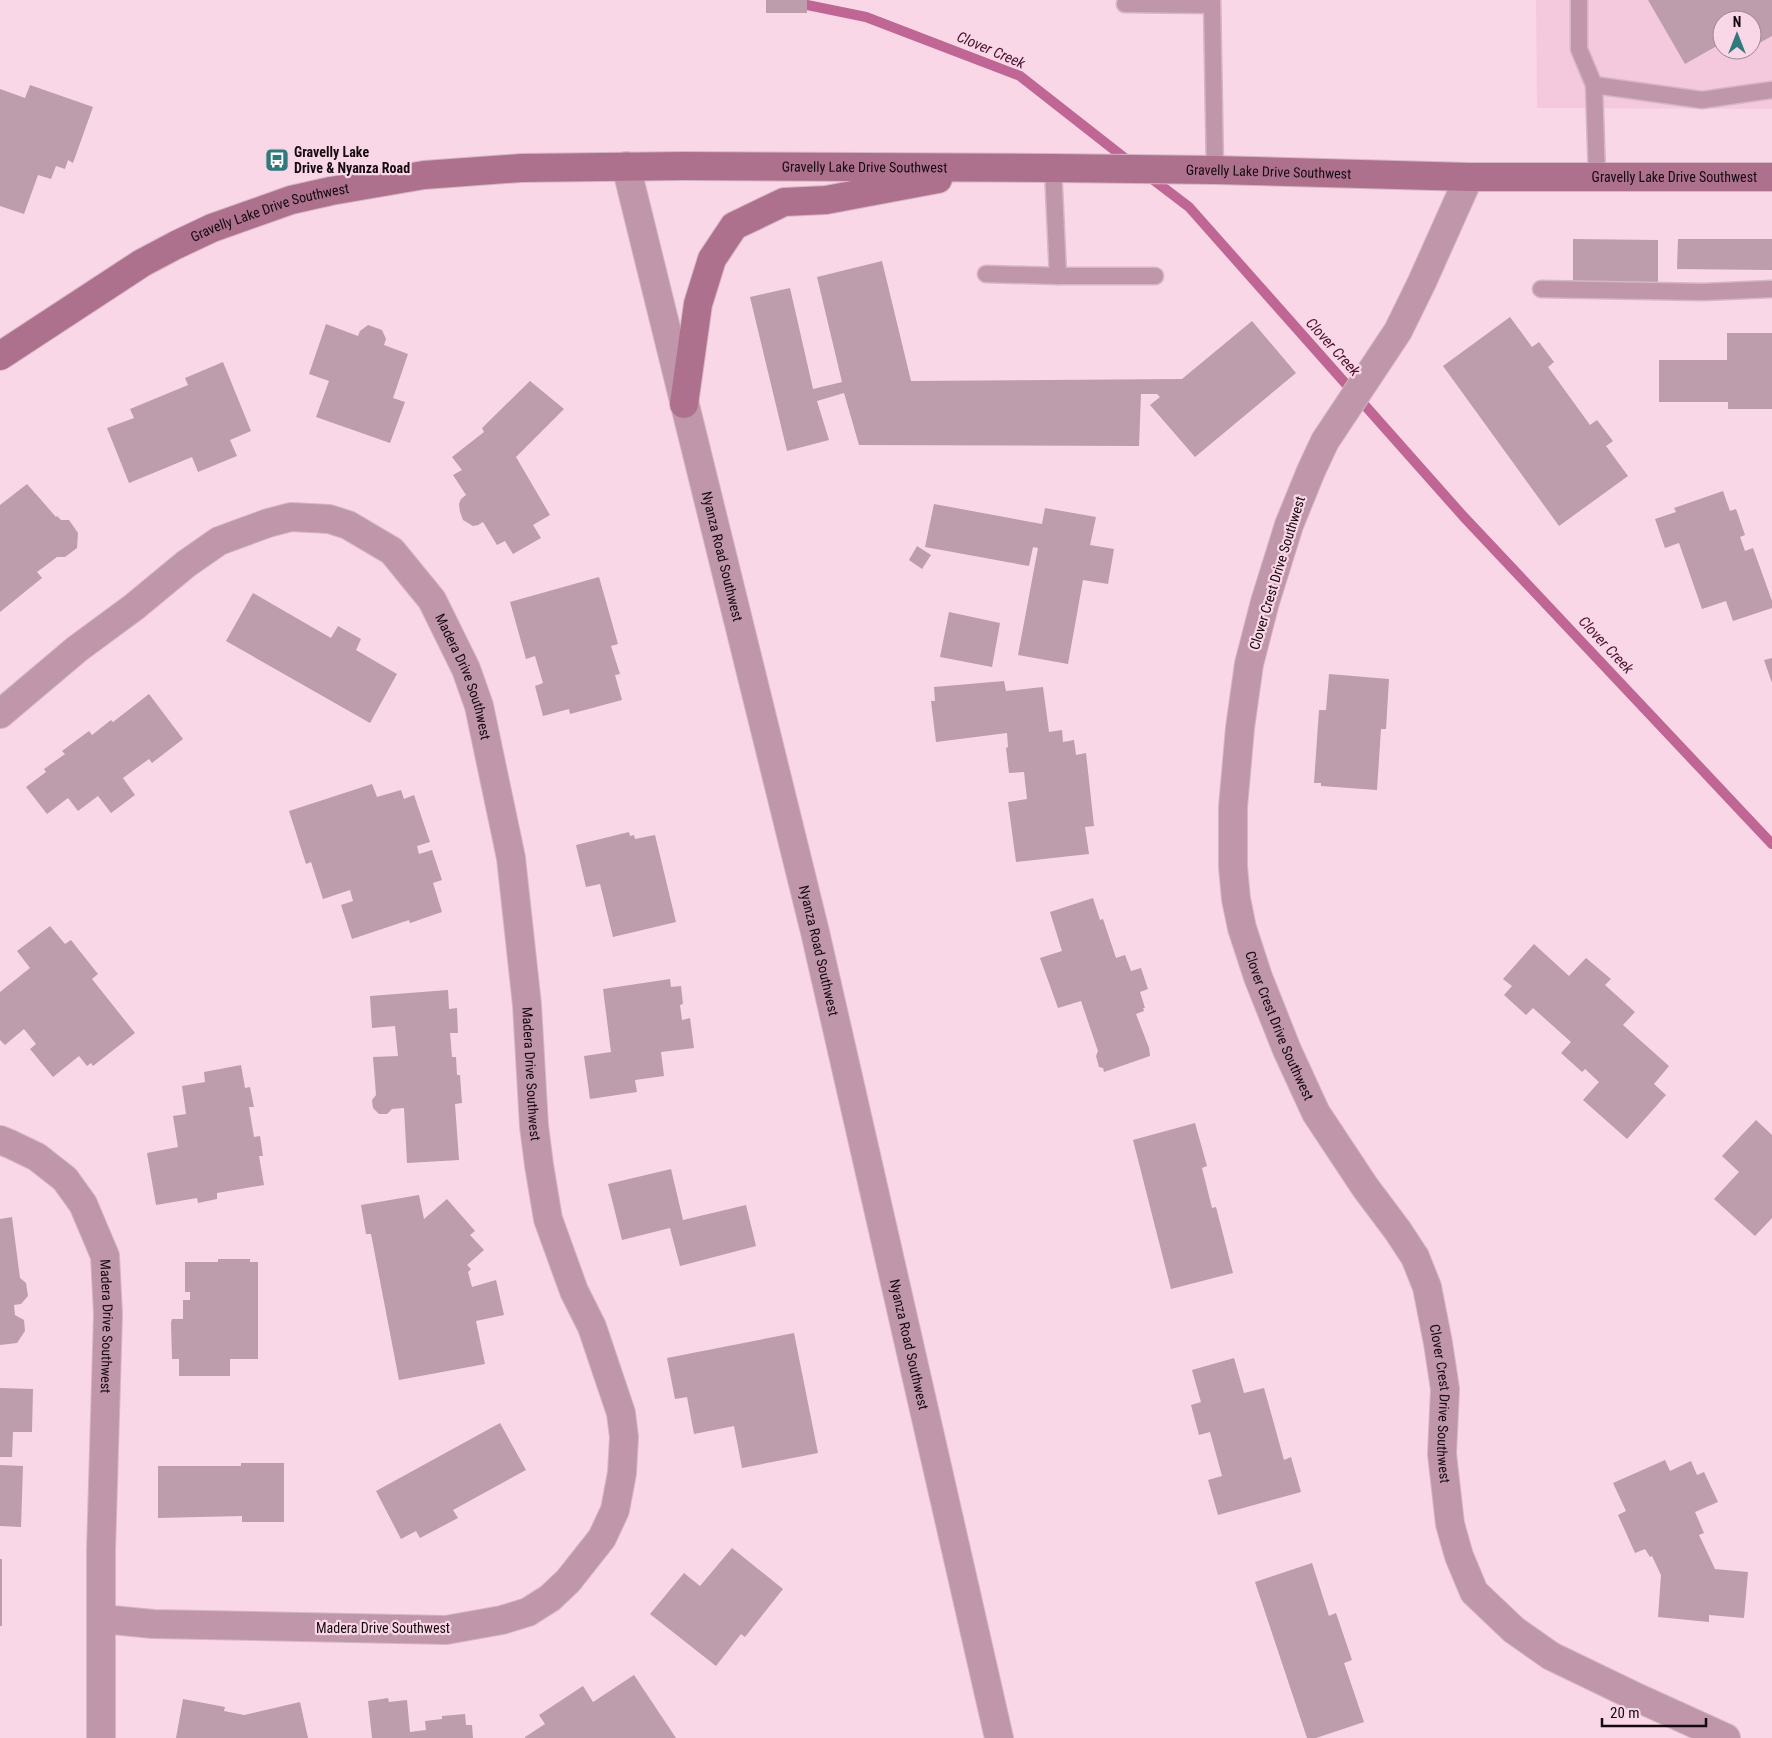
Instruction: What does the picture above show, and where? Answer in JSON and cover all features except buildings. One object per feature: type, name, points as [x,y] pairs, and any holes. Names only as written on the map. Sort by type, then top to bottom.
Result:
[{"type":"main road","name":"Gravelly Lake Drive Southwest","points":[[0,356],[142,264],[176,244],[212,228],[291,200],[424,175],[521,168],[626,166],[1006,167],[1215,170],[1469,177],[1772,177]]},
{"type":"main road","points":[[684,404],[698,304],[712,259],[734,226],[784,202],[826,200],[1006,167]]},
{"type":"street","name":"Nyanza Road Southwest","points":[[626,166],[815,932],[999,1738]]},
{"type":"street","name":"Clover Crest Drive Southwest","points":[[1469,177],[1398,331],[1325,441],[1289,525],[1265,602],[1249,664],[1240,728],[1233,807],[1233,867],[1236,899],[1242,928],[1258,977],[1287,1050],[1316,1113],[1411,1250],[1427,1287],[1445,1389],[1442,1454],[1450,1524],[1459,1556],[1474,1592],[1514,1630],[1552,1656],[1690,1731],[1726,1738]]},
{"type":"street","name":"Madera Drive Southwest","points":[[0,714],[76,649],[186,564],[219,541],[268,523],[291,517],[329,519],[348,525],[392,552],[432,600],[466,668],[479,706],[511,858],[527,1005],[534,1126],[548,1219],[574,1291],[592,1326],[621,1413],[624,1437],[622,1473],[615,1510],[602,1538],[568,1581],[550,1598],[528,1612],[502,1620],[446,1630],[153,1624],[102,1619]]},
{"type":"street","name":"Madera Drive Southwest","points":[[0,1140],[37,1157],[65,1179],[83,1204],[106,1256],[108,1314],[101,1551],[101,1738]]},
{"type":"lane","points":[[1579,0],[1579,49],[1594,85],[1597,177]]},
{"type":"lane","points":[[1124,4],[1212,2],[1215,170]]},
{"type":"lane","points":[[1594,85],[1702,100],[1772,90]]},
{"type":"lane","points":[[1053,168],[1058,276]]},
{"type":"lane","points":[[986,274],[1155,276]]},
{"type":"lane","points":[[1540,289],[1703,292],[1772,289]]},
{"type":"shaded area","points":[[1536,0],[1772,0],[1772,109],[1537,108]]},
{"type":"waterway","name":"Clover Creek","points":[[783,0],[866,17],[1020,76],[1131,163]]},
{"type":"waterway","name":"Clover Creek","points":[[1147,175],[1189,207],[1463,516],[1772,844]]},
{"type":"place","name":"Gravelly Lake Drive & Nyanza Road","points":[[277,160]]}]
